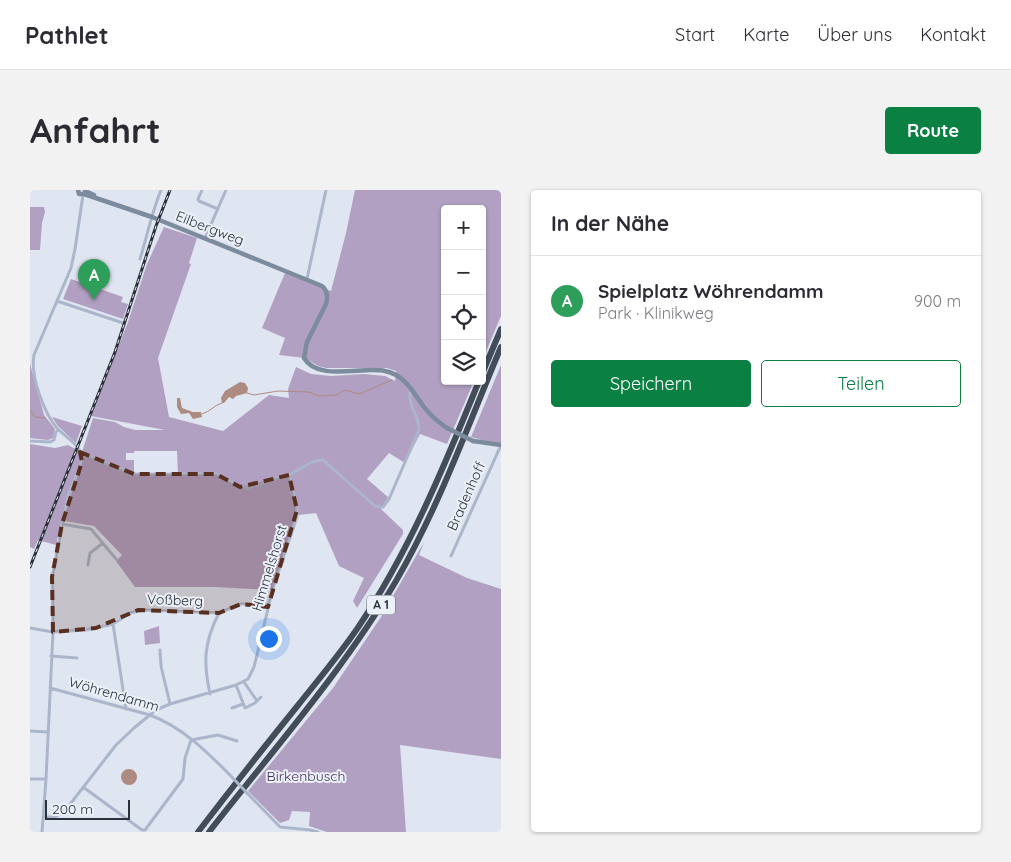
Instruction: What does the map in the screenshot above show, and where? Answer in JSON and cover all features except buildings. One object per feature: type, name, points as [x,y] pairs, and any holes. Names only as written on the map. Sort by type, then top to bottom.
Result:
[{"type":"highway","points":[[486,365],[501,329]]},
{"type":"highway","name":"A 1","points":[[209,832],[334,674],[396,580],[431,514],[501,347]]},
{"type":"highway","name":"A 1","points":[[198,832],[356,630],[390,576],[424,512],[477,385]]},
{"type":"main road","name":"Eilbergweg","points":[[81,192],[152,217],[322,286],[328,294],[326,304],[307,342],[304,354],[305,361],[317,369],[331,371],[388,371],[405,381],[413,390]]},
{"type":"main road","points":[[413,390],[425,408],[447,428],[473,441],[501,445]]},
{"type":"street","points":[[140,259],[161,190]]},
{"type":"street","points":[[202,190],[198,200],[218,209]]},
{"type":"street","points":[[205,238],[226,190]]},
{"type":"street","points":[[307,279],[326,190]]},
{"type":"street","points":[[81,192],[72,262],[32,363],[32,370],[48,417],[58,430],[76,445],[80,452],[103,463],[134,474],[216,474],[240,487],[248,488],[289,475],[312,462],[322,460],[375,506],[383,507],[389,499],[420,430],[410,402],[410,393],[413,390]]},
{"type":"street","points":[[57,301],[123,323]]},
{"type":"street","points":[[30,441],[50,442],[54,440],[58,430]]},
{"type":"street","name":"Bradenhoff","points":[[452,556],[501,445]]},
{"type":"street","name":"Wöhrendamm","points":[[80,452],[82,462],[68,495],[52,577],[53,632],[50,688],[150,715],[178,728],[229,774],[280,827],[283,829],[318,832]]},
{"type":"street","name":"Himmelshorst","points":[[244,682],[251,675],[254,667],[276,578],[297,517],[289,475]]},
{"type":"street","points":[[62,524],[91,529],[116,559]]},
{"type":"street","points":[[88,565],[88,555],[103,543]]},
{"type":"street","name":"Voßberg","points":[[30,628],[53,632],[86,630],[113,624],[130,613],[143,610],[219,613],[241,604],[268,607]]},
{"type":"street","points":[[210,694],[205,669],[206,651],[211,631],[219,613]]},
{"type":"street","points":[[113,624],[126,708]]},
{"type":"street","points":[[160,650],[161,666],[170,704]]},
{"type":"street","points":[[52,656],[77,658]]},
{"type":"street","points":[[44,817],[55,817],[64,812],[120,741],[156,710],[244,682],[257,701]]},
{"type":"street","points":[[236,685],[246,709],[261,697]]},
{"type":"street","points":[[42,832],[50,688]]},
{"type":"street","points":[[232,708],[243,704]]},
{"type":"street","points":[[30,731],[48,732]]},
{"type":"street","points":[[83,787],[142,830],[145,830],[183,779],[187,752],[191,740],[218,735],[236,742]]},
{"type":"street","points":[[30,779],[46,779]]},
{"type":"highlighted area","points":[[80,452],[134,474],[216,474],[240,487],[289,475],[297,510],[268,607],[241,604],[219,613],[138,610],[96,628],[53,632],[52,577],[62,524],[82,462]]},
{"type":"green space","points":[[355,190],[501,190],[501,316],[486,352],[486,205],[441,205],[441,385],[472,385],[447,444],[420,434],[405,463],[389,453],[367,479],[388,497],[381,509],[403,530],[403,534],[357,608],[353,601],[364,578],[339,566],[316,513],[298,515],[272,590],[215,587],[135,587],[116,561],[122,555],[94,526],[64,521],[61,523],[56,545],[38,540],[34,549],[30,547],[30,444],[55,448],[68,445],[103,464],[135,475],[178,475],[177,451],[134,451],[134,453],[126,453],[126,460],[134,460],[134,472],[121,469],[82,452],[93,418],[115,422],[135,430],[165,430],[91,416],[128,322],[147,264],[164,227],[197,238],[189,263],[191,264],[158,358],[169,417],[223,431],[269,395],[289,398],[288,389],[296,367],[311,374],[331,376],[364,374],[385,376],[395,381],[396,371],[387,368],[326,368],[318,366],[305,358],[279,355],[285,338],[262,328],[285,273],[331,291]]},
{"type":"green space","points":[[30,207],[44,207],[40,250],[30,250]]},
{"type":"green space","points":[[71,279],[123,297],[121,302],[128,304],[123,319],[63,299]]},
{"type":"green space","points":[[30,364],[44,415],[55,429],[53,438],[48,440],[30,438]]},
{"type":"green space","points":[[501,365],[501,443],[496,444],[471,437]]},
{"type":"green space","points":[[52,417],[82,426],[76,443],[58,426]]},
{"type":"green space","name":"Birkenbusch","points":[[424,542],[419,555],[467,578],[501,589],[501,759],[400,745],[406,832],[327,832],[309,826],[310,812],[292,811],[289,820],[280,823],[248,791],[333,688],[381,617]]},
{"type":"green space","points":[[159,626],[160,643],[145,645],[144,631]]},
{"type":"shaded area","points":[[240,382],[245,383],[248,388],[247,393],[236,396],[233,399],[229,397],[222,403],[221,398],[225,391]]},
{"type":"shaded area","points":[[177,398],[180,398],[182,408],[193,412],[201,412],[202,417],[193,419],[189,413],[181,414],[177,407]]},
{"type":"shaded area","points":[[129,769],[137,777],[129,785],[121,777]]},
{"type":"waterway","points":[[247,393],[254,395],[278,391],[309,392],[319,396],[337,395],[345,390],[359,394],[392,380]]},
{"type":"waterway","points":[[202,414],[222,403]]},
{"type":"waterway","points":[[30,410],[35,417],[45,418]]},
{"type":"railway","points":[[30,567],[115,352],[156,226],[170,190]]},
{"type":"place","name":"Spielplatz Wöhrendamm","points":[[94,300]]}]
